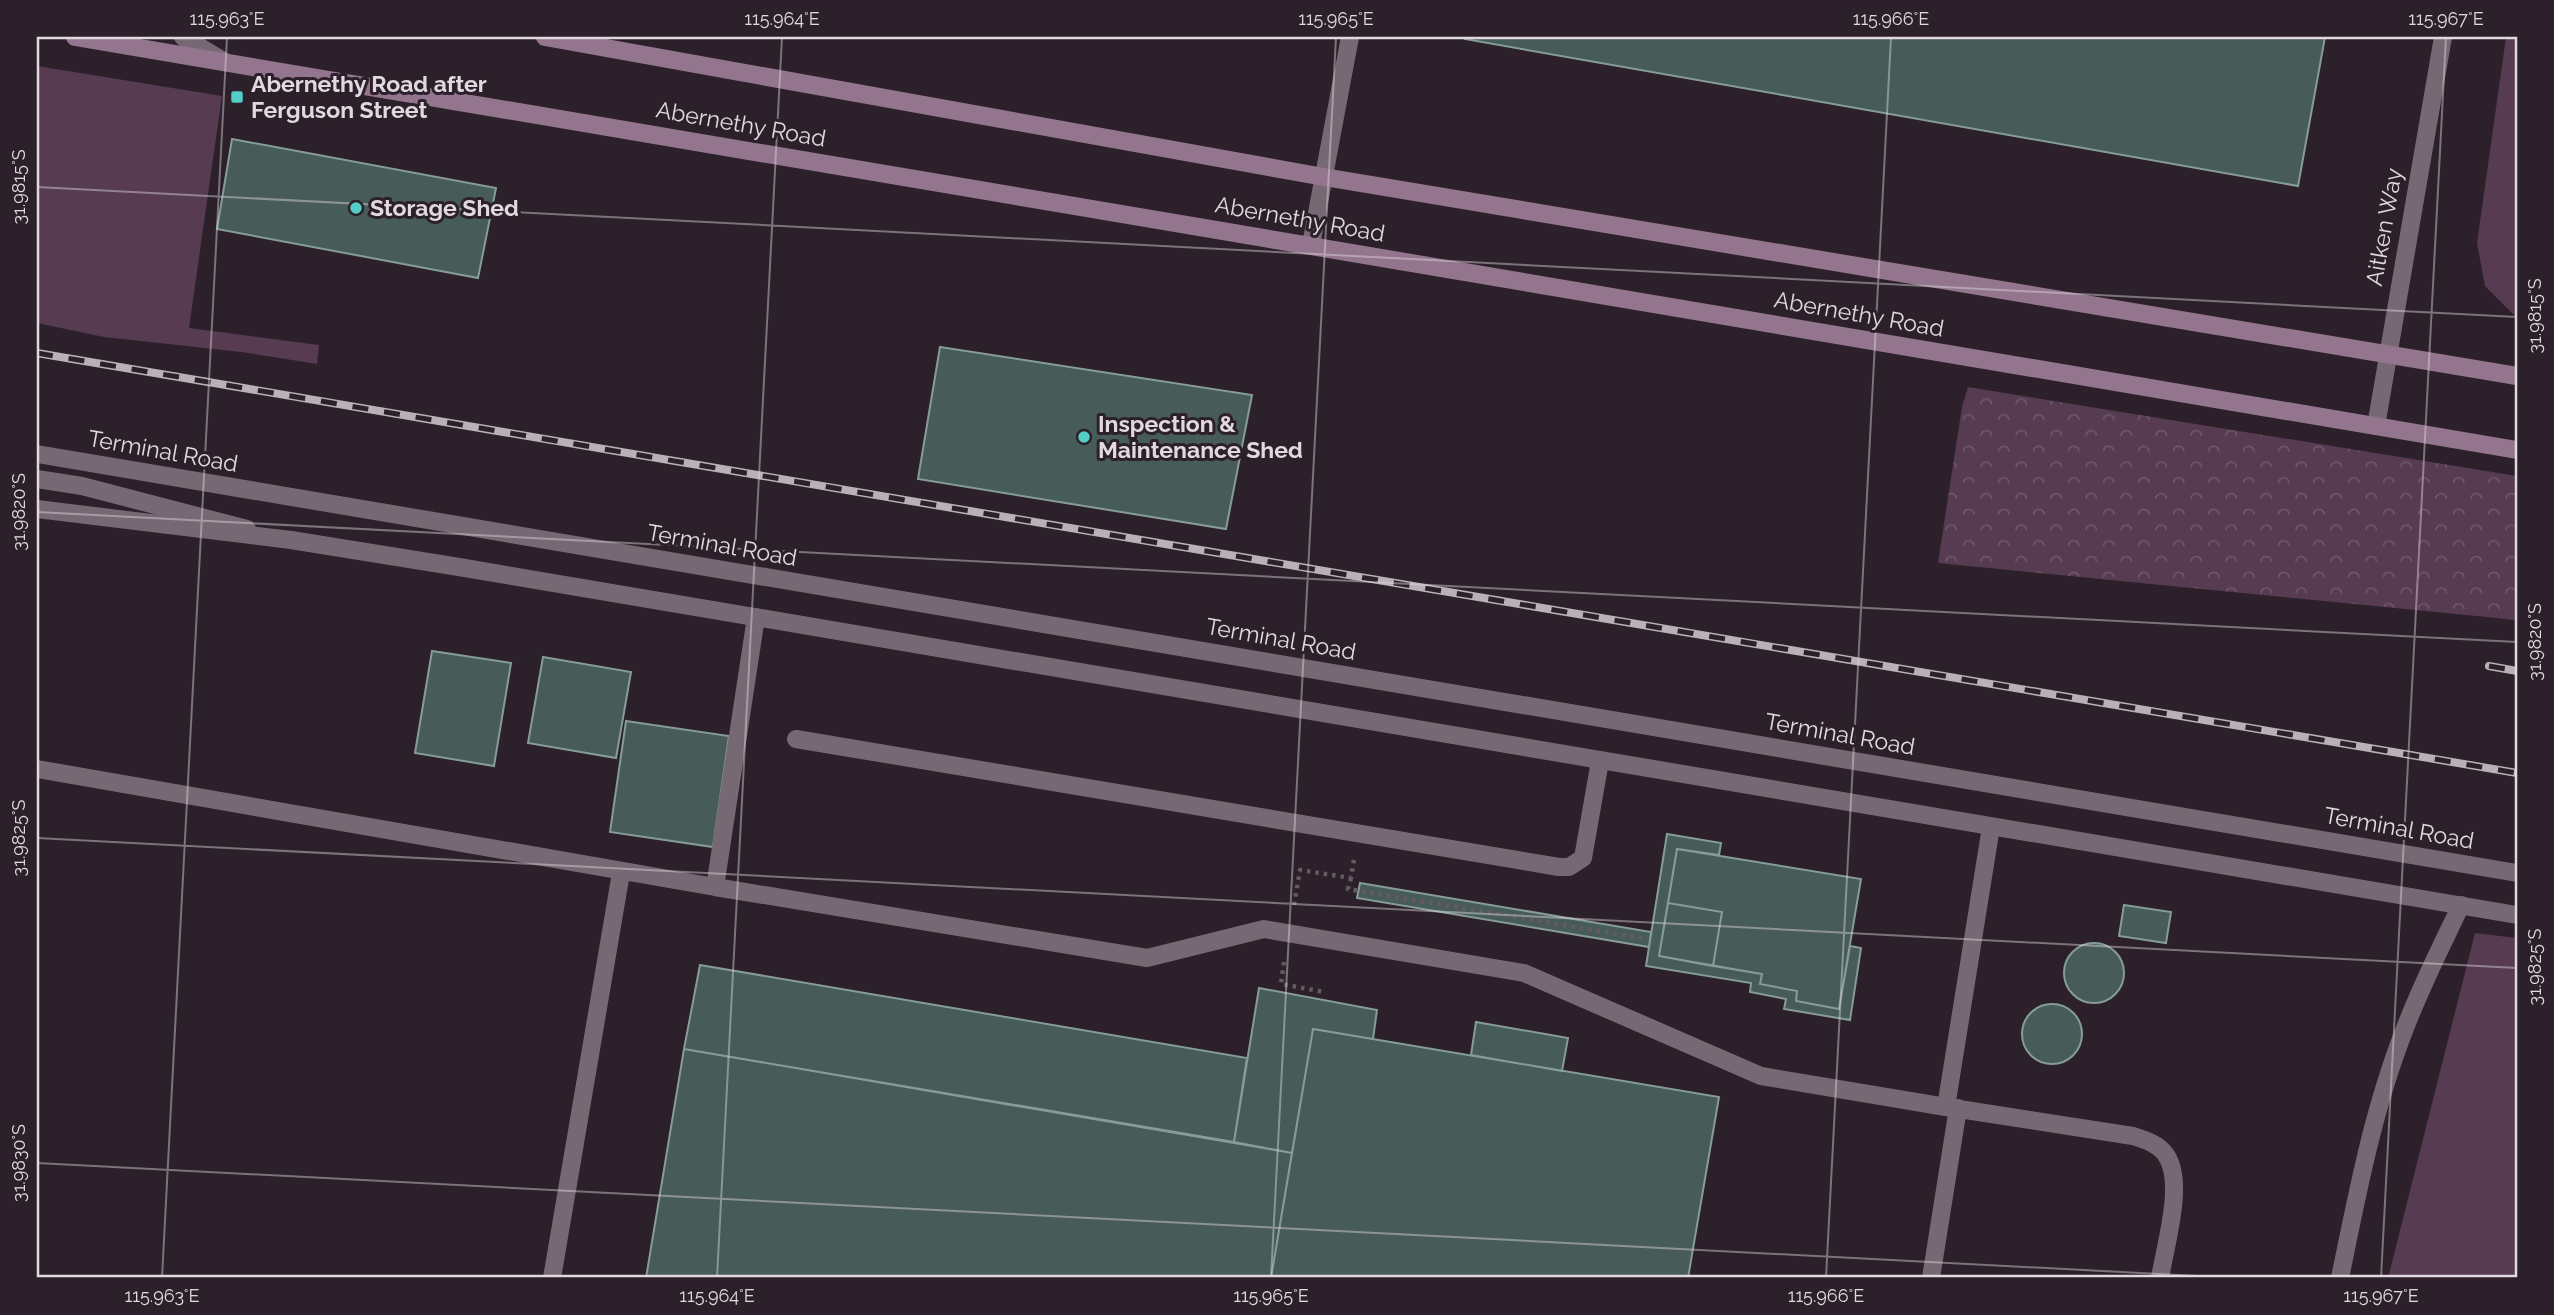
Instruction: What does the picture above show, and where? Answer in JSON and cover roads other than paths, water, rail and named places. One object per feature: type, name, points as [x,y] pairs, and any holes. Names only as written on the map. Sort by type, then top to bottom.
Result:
[{"type":"main road","name":"Abernethy Road","points":[[75,37],[2517,450]]},
{"type":"main road","name":"Abernethy Road","points":[[545,37],[1324,177],[2517,376]]},
{"type":"street","points":[[183,37],[225,62]]},
{"type":"street","points":[[1311,246],[1350,37]]},
{"type":"street","name":"Aitken Way","points":[[2376,426],[2443,37]]},
{"type":"street","name":"Terminal Road","points":[[37,454],[2517,873]]},
{"type":"street","points":[[37,479],[82,486],[291,540]]},
{"type":"street","points":[[37,509],[291,540],[2517,915]]},
{"type":"street","points":[[715,887],[756,617]]},
{"type":"street","points":[[796,739],[1559,867],[1569,867],[1583,858],[1600,761]]},
{"type":"street","points":[[37,769],[621,873],[1147,958],[1264,929],[1524,973],[1761,1076],[2133,1136],[2150,1142],[2165,1153],[2174,1172],[2174,1190],[2160,1278]]},
{"type":"street","points":[[1931,1278],[1991,827]]},
{"type":"street","points":[[552,1278],[621,873]]},
{"type":"street","points":[[2340,1278],[2369,1146],[2387,1082],[2421,988],[2461,905]]},
{"type":"railway","points":[[37,353],[2517,773]]},
{"type":"railway","points":[[2489,666],[2517,671]]},
{"type":"place","name":"Abernethy Road after Ferguson Street","points":[[237,97]]},
{"type":"place","name":"Storage Shed","points":[[356,208]]},
{"type":"place","name":"Inspection & Maintenance Shed","points":[[1084,437]]}]
